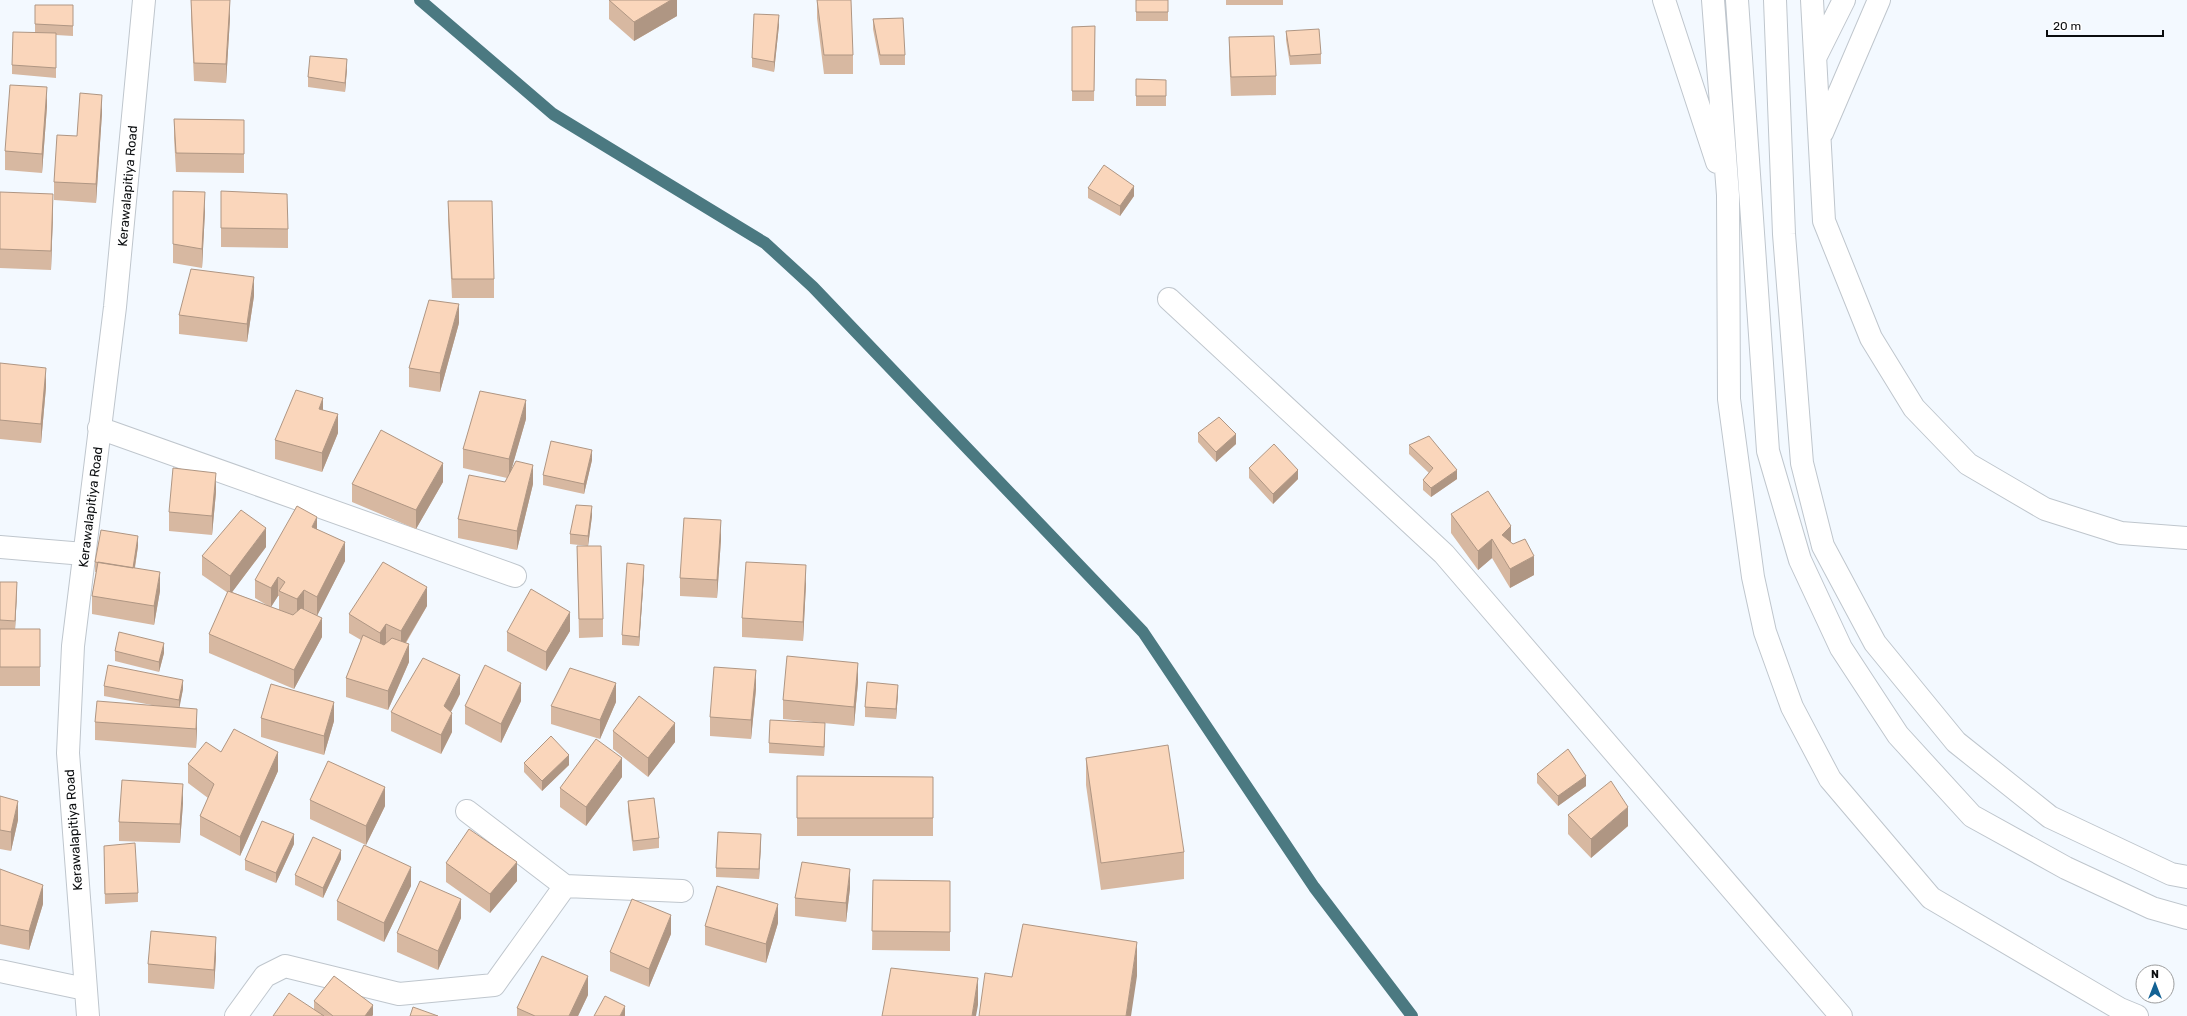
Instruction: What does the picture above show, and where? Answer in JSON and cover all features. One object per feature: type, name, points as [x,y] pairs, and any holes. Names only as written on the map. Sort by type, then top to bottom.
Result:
[{"type":"main road","name":"Kerawalapitiya Road","points":[[88,1016],[68,753],[73,646],[115,307],[144,0]]},
{"type":"main road","points":[[1664,0],[1728,195]]},
{"type":"main road","points":[[1698,0],[1720,94]]},
{"type":"main road","points":[[1713,0],[1728,195],[1729,399],[1755,585],[1765,632],[1792,707],[1830,779],[1931,898],[2120,1009],[2137,1016]]},
{"type":"main road","points":[[1737,0],[1768,451],[1800,560],[1841,648],[1898,735],[1972,816],[2066,868],[2152,908],[2187,918]]},
{"type":"main road","points":[[1775,0],[1784,234],[1802,456],[1823,546],[1875,643],[1956,742],[2050,817],[2179,875]]},
{"type":"main road","points":[[1812,0],[1824,221],[1871,338],[1914,408],[1968,464],[2045,509],[2121,533],[2187,538]]},
{"type":"main road","points":[[1815,58],[1844,0]]},
{"type":"main road","points":[[1820,138],[1879,0]]},
{"type":"main road","points":[[1169,299],[1444,554],[1841,1016]]},
{"type":"main road","points":[[99,428],[515,576]]},
{"type":"main road","points":[[0,547],[84,554]]},
{"type":"main road","points":[[467,811],[565,886],[682,892]]},
{"type":"main road","points":[[236,1016],[265,976],[285,966],[399,994],[494,985],[565,886]]},
{"type":"main road","points":[[0,971],[85,989]]},
{"type":"building","points":[[191,0],[230,0],[226,64],[194,63]]},
{"type":"building","points":[[609,0],[671,0],[634,22]]},
{"type":"building","points":[[817,0],[851,0],[853,55],[824,55]]},
{"type":"building","points":[[1136,0],[1168,0],[1168,12],[1136,12]]},
{"type":"building","points":[[35,5],[73,5],[73,26],[35,24]]},
{"type":"building","points":[[754,14],[779,15],[774,62],[752,58]]},
{"type":"building","points":[[903,18],[905,55],[880,55],[873,19]]},
{"type":"building","points":[[1095,26],[1094,91],[1072,91],[1072,27]]},
{"type":"building","points":[[1319,29],[1321,54],[1290,56],[1286,31]]},
{"type":"building","points":[[13,32],[56,33],[56,68],[12,65]]},
{"type":"building","points":[[1274,36],[1276,76],[1231,77],[1229,37]]},
{"type":"building","points":[[310,56],[347,59],[345,83],[308,77]]},
{"type":"building","points":[[1136,79],[1166,80],[1166,96],[1136,96]]},
{"type":"building","points":[[10,85],[47,87],[42,154],[5,151]]},
{"type":"building","points":[[80,93],[102,95],[96,184],[54,182],[57,135],[77,136]]},
{"type":"building","points":[[174,119],[244,120],[244,154],[176,153]]},
{"type":"building","points":[[1104,165],[1134,186],[1120,206],[1088,188]]},
{"type":"building","points":[[173,191],[205,192],[202,249],[173,244]]},
{"type":"building","points":[[221,191],[287,194],[288,229],[221,228]]},
{"type":"building","points":[[0,192],[53,194],[51,251],[0,249]]},
{"type":"building","points":[[448,201],[492,201],[494,279],[452,279]]},
{"type":"building","points":[[191,269],[254,277],[247,324],[179,315]]},
{"type":"building","points":[[429,300],[459,304],[440,373],[409,368]]},
{"type":"building","points":[[0,363],[46,368],[41,424],[0,420]]},
{"type":"building","points":[[296,390],[323,398],[319,409],[338,414],[322,453],[275,440]]},
{"type":"building","points":[[480,391],[526,400],[509,459],[463,449]]},
{"type":"building","points":[[1219,417],[1236,434],[1216,452],[1198,433]]},
{"type":"building","points":[[381,430],[443,463],[416,510],[352,484]]},
{"type":"building","points":[[1429,436],[1457,470],[1431,488],[1423,480],[1433,468],[1409,445]]},
{"type":"building","points":[[551,441],[592,450],[584,484],[543,475]]},
{"type":"building","points":[[1274,444],[1298,470],[1273,494],[1249,468]]},
{"type":"building","points":[[516,461],[533,465],[517,531],[458,519],[469,475],[505,482]]},
{"type":"building","points":[[173,468],[216,473],[212,516],[169,512]]},
{"type":"building","points":[[1488,491],[1511,526],[1502,535],[1513,544],[1525,539],[1534,556],[1510,569],[1492,539],[1478,551],[1451,514]]},
{"type":"building","points":[[576,505],[592,506],[588,536],[570,534]]},
{"type":"building","points":[[297,506],[317,517],[312,527],[345,542],[317,597],[304,590],[297,599],[279,591],[285,582],[278,577],[271,588],[255,580]]},
{"type":"building","points":[[241,510],[266,528],[230,576],[202,556]]},
{"type":"building","points":[[684,518],[721,520],[717,580],[680,578]]},
{"type":"building","points":[[101,530],[138,536],[133,568],[95,562]]},
{"type":"building","points":[[577,546],[601,546],[603,619],[579,619]]},
{"type":"building","points":[[98,562],[160,572],[154,606],[92,596]]},
{"type":"building","points":[[383,562],[427,587],[401,631],[386,624],[380,633],[349,614]]},
{"type":"building","points":[[746,562],[806,565],[803,622],[742,618]]},
{"type":"building","points":[[627,563],[644,565],[639,637],[622,635]]},
{"type":"building","points":[[0,582],[17,582],[15,621],[0,620]]},
{"type":"building","points":[[531,589],[570,612],[546,652],[507,632]]},
{"type":"building","points":[[228,591],[293,615],[301,608],[322,618],[294,670],[209,634]]},
{"type":"building","points":[[0,629],[40,629],[40,667],[0,667]]},
{"type":"building","points":[[119,632],[164,643],[159,662],[115,651]]},
{"type":"building","points":[[363,635],[384,645],[392,638],[409,644],[388,691],[346,678]]},
{"type":"building","points":[[787,656],[858,663],[854,707],[783,700]]},
{"type":"building","points":[[423,658],[460,675],[444,706],[452,713],[441,735],[391,712]]},
{"type":"building","points":[[108,665],[183,680],[179,700],[104,686]]},
{"type":"building","points":[[485,665],[521,683],[501,724],[465,706]]},
{"type":"building","points":[[714,667],[756,670],[751,720],[710,717]]},
{"type":"building","points":[[570,668],[616,683],[600,720],[551,706]]},
{"type":"building","points":[[867,682],[898,685],[896,709],[865,707]]},
{"type":"building","points":[[271,684],[334,702],[324,736],[261,718]]},
{"type":"building","points":[[639,696],[675,723],[648,758],[613,731]]},
{"type":"building","points":[[97,701],[197,709],[196,729],[95,722]]},
{"type":"building","points":[[770,720],[825,723],[824,747],[769,743]]},
{"type":"building","points":[[234,729],[278,752],[240,837],[200,816],[214,784],[188,764],[206,742],[221,752]]},
{"type":"building","points":[[551,736],[569,755],[542,781],[524,763]]},
{"type":"building","points":[[596,739],[622,758],[586,807],[560,788]]},
{"type":"building","points":[[1168,745],[1184,852],[1101,863],[1086,758]]},
{"type":"building","points":[[1568,749],[1586,776],[1558,796],[1537,774]]},
{"type":"building","points":[[328,761],[385,787],[366,826],[310,800]]},
{"type":"building","points":[[797,776],[933,777],[933,818],[797,818]]},
{"type":"building","points":[[122,780],[183,784],[180,824],[119,822]]},
{"type":"building","points":[[1611,781],[1628,807],[1591,839],[1568,815]]},
{"type":"building","points":[[0,796],[18,801],[11,832],[0,830]]},
{"type":"building","points":[[654,798],[659,838],[633,841],[628,801]]},
{"type":"building","points":[[262,821],[294,834],[276,873],[245,860]]},
{"type":"building","points":[[469,829],[517,862],[490,894],[446,863]]},
{"type":"building","points":[[718,832],[761,834],[759,869],[716,868]]},
{"type":"building","points":[[313,837],[341,850],[323,888],[295,875]]},
{"type":"building","points":[[135,843],[138,893],[105,894],[104,846]]},
{"type":"building","points":[[364,845],[411,867],[384,923],[337,901]]},
{"type":"building","points":[[802,862],[850,869],[846,903],[795,898]]},
{"type":"building","points":[[0,869],[43,885],[29,931],[0,925]]},
{"type":"building","points":[[873,880],[950,881],[950,932],[872,931]]},
{"type":"building","points":[[420,881],[461,899],[438,951],[397,933]]},
{"type":"building","points":[[717,886],[778,904],[766,944],[705,926]]},
{"type":"building","points":[[632,899],[671,915],[649,969],[610,952]]},
{"type":"building","points":[[1023,924],[1137,942],[1126,1016],[979,1016],[985,973],[1012,977]]},
{"type":"building","points":[[151,931],[216,937],[214,970],[148,964]]},
{"type":"building","points":[[542,956],[588,976],[569,1016],[535,1016],[517,1008]]},
{"type":"building","points":[[891,968],[978,978],[972,1016],[882,1016]]},
{"type":"building","points":[[334,976],[373,1005],[365,1016],[333,1016],[314,1001]]},
{"type":"building","points":[[289,993],[324,1016],[273,1016]]},
{"type":"building","points":[[605,996],[625,1006],[620,1016],[594,1016]]},
{"type":"building","points":[[413,1007],[438,1016],[410,1016]]},
{"type":"waterway","points":[[420,0],[553,114],[765,243],[813,287],[1143,632],[1314,887],[1412,1016]]}]
